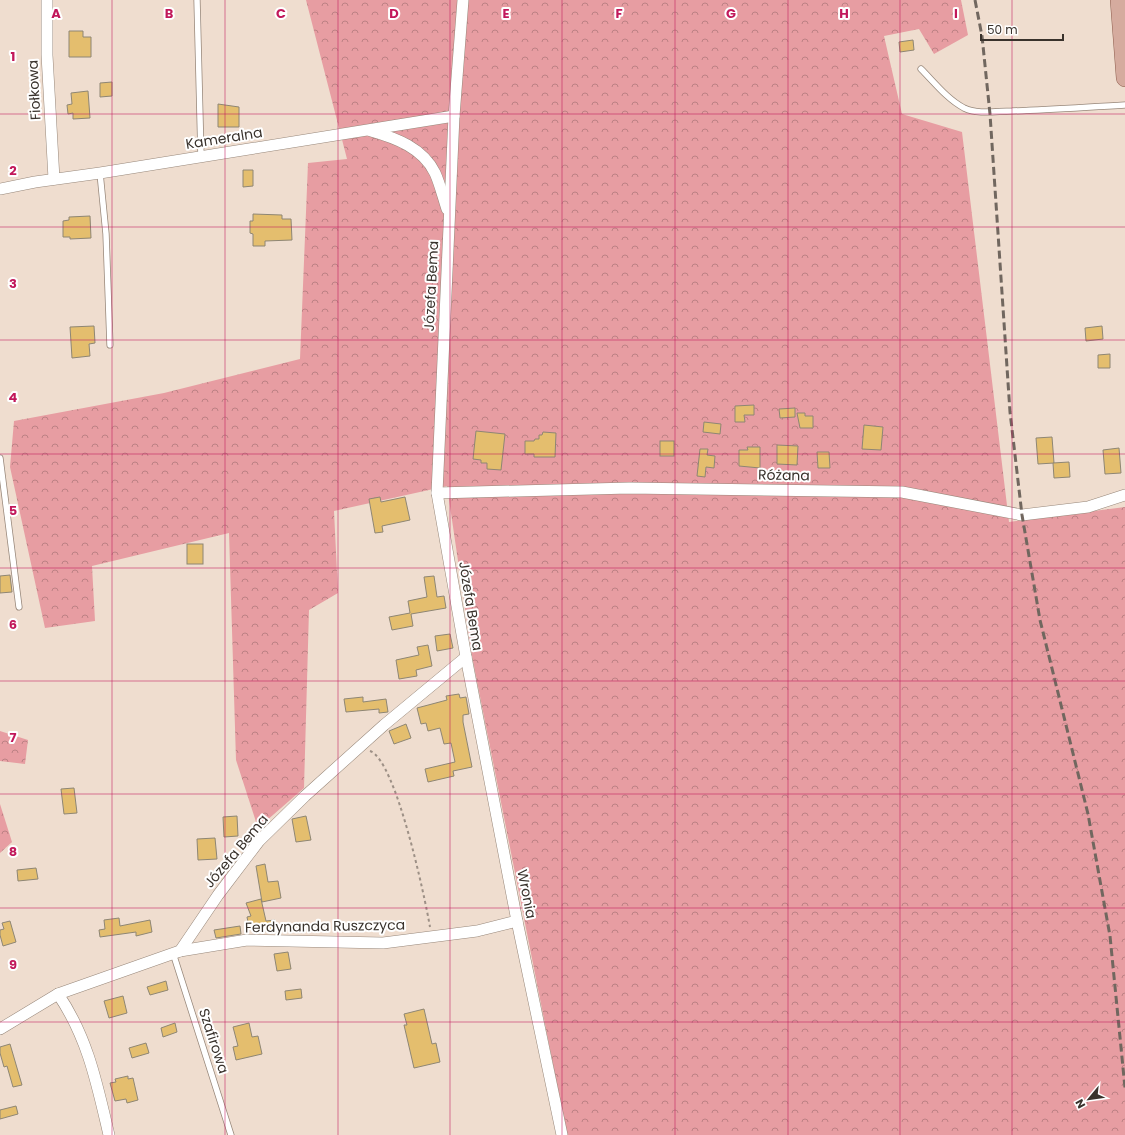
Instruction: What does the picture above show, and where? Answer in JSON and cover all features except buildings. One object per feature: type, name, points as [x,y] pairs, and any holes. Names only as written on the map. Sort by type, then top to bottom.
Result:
[{"type":"main road","points":[[1119,0],[1125,78]]},
{"type":"street","name":"Fiołkowa","points":[[47,0],[47,55],[54,179]]},
{"type":"street","name":"Józefa Bema","points":[[177,952],[226,884],[260,841],[305,796],[359,747],[466,657],[437,493],[454,116],[463,0]]},
{"type":"street","name":"Kameralna","points":[[0,189],[54,179],[100,173],[454,116]]},
{"type":"street","points":[[367,130],[400,140],[420,153],[435,172],[449,214]]},
{"type":"street","name":"Różana","points":[[437,493],[629,488],[902,492],[1022,516],[1088,507],[1125,495]]},
{"type":"street","name":"Wronia","points":[[466,657],[517,921],[562,1135]]},
{"type":"street","name":"Ferdynanda Ruszczyca","points":[[177,952],[247,940],[383,943],[492,928],[517,921]]},
{"type":"street","points":[[0,1029],[58,994],[177,952]]},
{"type":"street","points":[[58,994],[79,1029],[92,1061],[109,1135]]},
{"type":"lane","points":[[197,0],[201,157]]},
{"type":"lane","points":[[921,69],[945,95],[964,108],[990,114],[1000,111],[1053,110],[1125,105]]},
{"type":"lane","points":[[100,173],[106,234],[110,345]]},
{"type":"lane","points":[[0,458],[19,607]]},
{"type":"lane","name":"Szafirowa","points":[[177,952],[231,1135]]},
{"type":"path","points":[[359,747],[375,753],[387,771],[409,839],[423,892],[432,937]]},
{"type":"green space","points":[[306,0],[961,0],[968,35],[934,54],[919,29],[884,36],[902,114],[962,132],[1009,522],[1125,507],[1125,1135],[567,1135],[472,656],[447,486],[334,511],[338,593],[309,610],[304,788],[258,828],[236,760],[229,533],[92,566],[95,621],[45,628],[10,467],[14,421],[164,393],[300,359],[308,163],[347,159]]},
{"type":"green space","points":[[0,731],[28,740],[25,764],[0,761]]},
{"type":"green space","points":[[0,804],[12,842],[0,853]]},
{"type":"railway","points":[[975,0],[982,36],[990,114],[1010,412],[1022,515],[1040,620],[1088,814],[1110,936],[1125,1088]]}]
